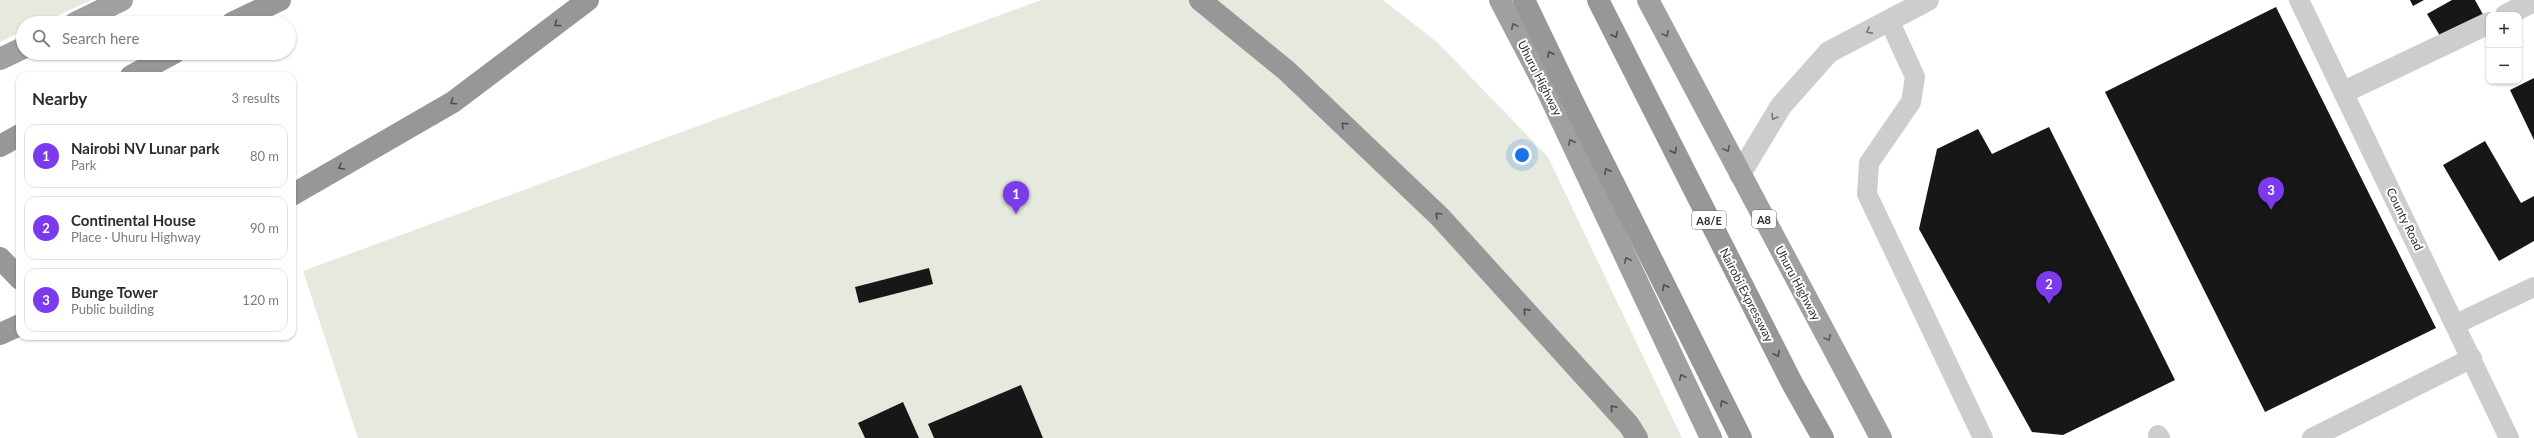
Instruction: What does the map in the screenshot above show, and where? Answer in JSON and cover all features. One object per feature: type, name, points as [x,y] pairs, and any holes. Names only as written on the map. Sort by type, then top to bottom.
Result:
[{"type":"highway","points":[[89,16],[122,0]]},
{"type":"highway","points":[[247,16],[280,0]]},
{"type":"highway","points":[[296,193],[453,102],[588,0]]},
{"type":"highway","points":[[1200,0],[1288,71],[1440,217],[1629,425],[1638,438]]},
{"type":"highway","name":"Uhuru Highway","points":[[1500,0],[1546,88],[1710,438]]},
{"type":"highway","points":[[1524,0],[1577,112],[1741,438]]},
{"type":"highway","name":"Nairobi Expressway","points":[[1598,0],[1792,383],[1823,438]]},
{"type":"highway","name":"Uhuru Highway","points":[[1648,0],[1881,438]]},
{"type":"highway","points":[[0,60],[16,52]]},
{"type":"highway","points":[[138,72],[161,60]]},
{"type":"highway","points":[[0,146],[16,137]]},
{"type":"highway","points":[[0,258],[16,275]]},
{"type":"highway","points":[[0,334],[16,327]]},
{"type":"street","points":[[1740,174],[1781,106],[1828,52],[1928,0]]},
{"type":"street","points":[[2512,12],[2534,2]]},
{"type":"street","points":[[2344,92],[2486,24]]},
{"type":"lane","name":"County Road","points":[[2299,0],[2456,324],[2509,438]]},
{"type":"lane","points":[[1889,20],[1915,77],[1911,102],[1869,163],[1867,194],[1983,438]]},
{"type":"lane","points":[[2456,324],[2534,287]]},
{"type":"lane","points":[[2312,438],[2472,358]]},
{"type":"shaded area","points":[[0,0],[92,0],[57,16],[16,16],[16,34],[0,42]]},
{"type":"shaded area","points":[[1041,0],[1383,0],[1438,43],[1548,157],[1682,438],[358,438],[303,271]]},
{"type":"building","points":[[2410,0],[2424,0],[2413,6]]},
{"type":"building","points":[[2452,0],[2475,0],[2485,18],[2443,41],[2427,14]]},
{"type":"building","points":[[2276,7],[2436,328],[2265,412],[2105,92]]},
{"type":"building","points":[[2534,78],[2534,140],[2510,90]]},
{"type":"building","points":[[2049,127],[2175,380],[2063,435],[2032,432],[1919,229],[1937,149],[1978,129],[1992,154]]},
{"type":"building","points":[[2485,141],[2521,203],[2534,196],[2534,241],[2499,261],[2443,165]]},
{"type":"building","points":[[929,268],[933,284],[859,303],[855,287]]},
{"type":"building","points":[[1021,385],[1043,438],[934,438],[928,424]]},
{"type":"building","points":[[903,402],[919,438],[865,438],[858,423]]},
{"type":"place","name":"Bunge Tower","points":[[2271,210]]},
{"type":"place","name":"Nairobi NV Lunar park","points":[[1016,214]]},
{"type":"place","name":"Continental House","points":[[2049,304]]}]
